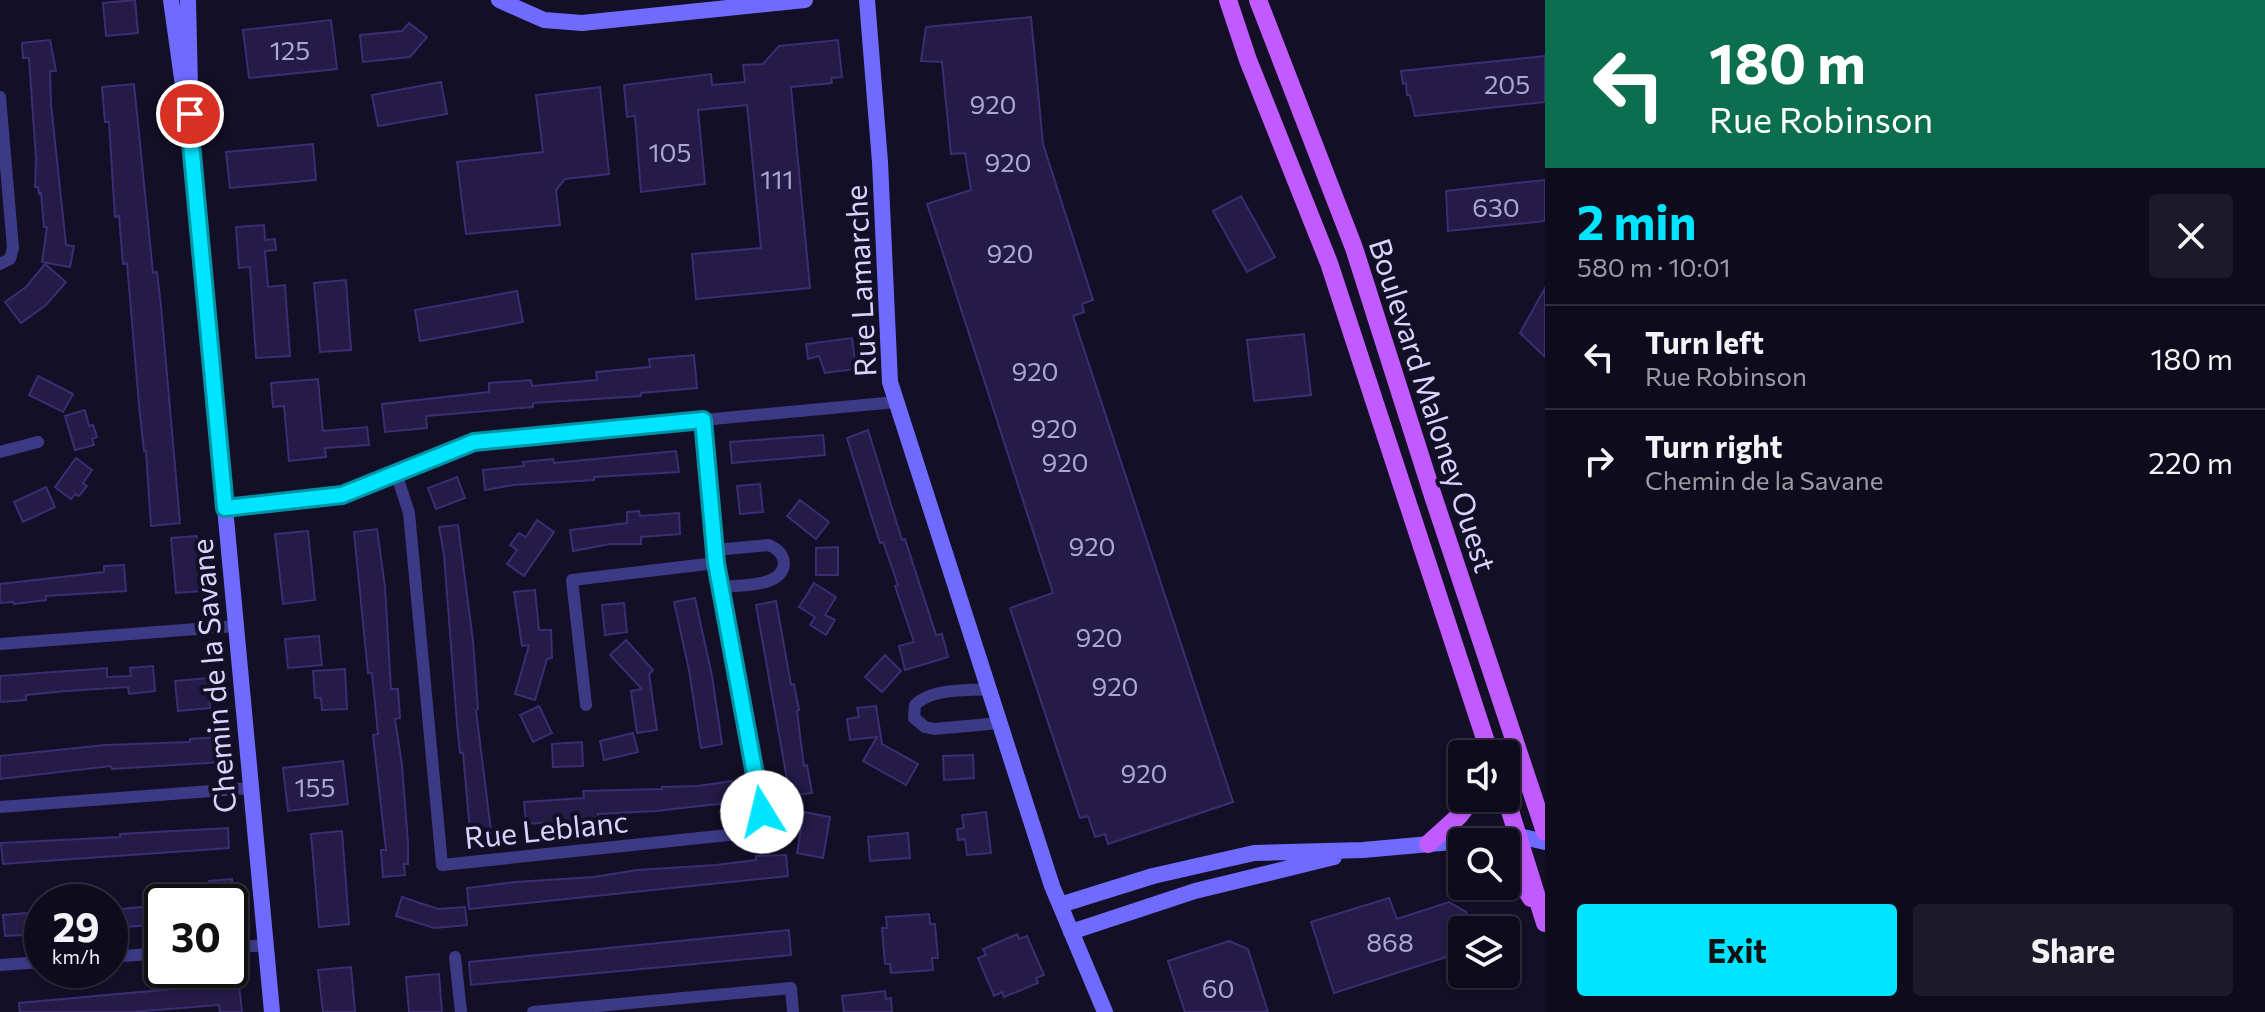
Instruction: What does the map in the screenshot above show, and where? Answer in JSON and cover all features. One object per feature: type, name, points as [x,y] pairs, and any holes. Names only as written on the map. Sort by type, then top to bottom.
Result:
[{"type":"main road","name":"Boulevard Maloney Ouest","points":[[1228,0],[1248,60],[1317,231],[1484,740]]},
{"type":"main road","name":"Boulevard Maloney Ouest","points":[[1258,0],[1354,248],[1544,823]]},
{"type":"main road","points":[[1378,417],[1406,409]]},
{"type":"main road","points":[[1428,844],[1462,812]]},
{"type":"main road","points":[[1520,839],[1544,920]]},
{"type":"main road","points":[[1520,881],[1544,920]]},
{"type":"street","name":"Chemin de la Savane","points":[[171,0],[191,143],[272,1012]]},
{"type":"street","name":"Chemin de la Savane","points":[[188,0],[191,143]]},
{"type":"street","points":[[499,0],[544,20],[582,23],[805,0]]},
{"type":"street","name":"Rue Lamarche","points":[[867,0],[880,162],[889,373],[1060,905],[1105,1012]]},
{"type":"street","points":[[0,97],[13,248],[10,259],[0,264]]},
{"type":"street","points":[[225,508],[329,498],[474,442],[896,402]]},
{"type":"street","name":"Rue Leblanc","points":[[396,473],[409,513],[442,865],[738,834],[754,827],[762,812],[762,804],[716,556],[703,420]]},
{"type":"street","points":[[0,452],[38,442]]},
{"type":"street","points":[[586,705],[572,580],[769,545],[782,556],[784,565],[780,575],[772,580],[721,587]]},
{"type":"street","points":[[0,644],[236,626]]},
{"type":"street","points":[[989,689],[932,694],[915,705],[914,718],[925,727],[934,729],[1000,723]]},
{"type":"street","points":[[0,807],[251,788]]},
{"type":"street","points":[[1520,835],[1544,823]]},
{"type":"street","points":[[1520,836],[1545,842]]},
{"type":"street","points":[[1060,905],[1153,876],[1254,853],[1363,850],[1448,843]]},
{"type":"street","points":[[1071,932],[1195,891],[1363,850]]},
{"type":"street","points":[[248,946],[266,945]]},
{"type":"street","points":[[455,957],[461,1012]]},
{"type":"street","points":[[0,965],[24,963]]},
{"type":"street","points":[[533,1012],[791,988],[793,1012]]},
{"type":"building","points":[[135,0],[138,33],[106,36],[103,3]]},
{"type":"building","points":[[1031,17],[1043,144],[1093,300],[1082,304],[1084,312],[1073,316],[1233,802],[1108,844],[1105,834],[1095,837],[1088,816],[1080,818],[1010,608],[1053,593],[927,204],[971,190],[965,153],[951,154],[942,62],[921,61],[926,27]]},
{"type":"building","points":[[331,20],[337,69],[249,78],[243,30]]},
{"type":"building","points":[[409,23],[427,37],[410,57],[363,62],[360,35],[402,31]]},
{"type":"building","points":[[50,40],[56,71],[50,71],[51,104],[66,245],[74,246],[70,267],[42,262],[47,227],[44,227],[41,193],[35,187],[29,58],[23,58],[22,43]]},
{"type":"building","points":[[838,40],[842,77],[831,78],[832,83],[791,87],[810,288],[696,299],[692,254],[761,248],[747,105],[698,110],[705,184],[641,192],[635,116],[627,117],[624,85],[711,74],[712,85],[745,82],[743,65],[763,64],[779,46]]},
{"type":"building","points":[[1545,56],[1545,102],[1415,116],[1401,71]]},
{"type":"building","points":[[441,82],[447,114],[378,126],[372,95]]},
{"type":"building","points":[[134,84],[153,273],[157,272],[161,306],[180,523],[151,526],[127,263],[123,264],[119,216],[115,217],[109,122],[105,122],[102,87]]},
{"type":"building","points":[[600,87],[609,174],[565,179],[556,190],[560,225],[466,234],[457,162],[543,152],[536,95]]},
{"type":"building","points":[[313,144],[316,180],[230,188],[226,152]]},
{"type":"building","points":[[1545,180],[1545,221],[1448,231],[1446,191]]},
{"type":"building","points":[[1241,196],[1275,257],[1247,272],[1213,211]]},
{"type":"building","points":[[264,225],[265,240],[275,239],[276,250],[265,251],[268,287],[285,285],[290,356],[256,358],[250,267],[239,268],[236,227]]},
{"type":"building","points":[[45,264],[66,282],[46,305],[21,323],[5,302],[26,287]]},
{"type":"building","points":[[346,280],[351,350],[320,352],[314,283]]},
{"type":"building","points":[[1545,288],[1545,357],[1520,333]]},
{"type":"building","points":[[517,291],[523,322],[420,341],[415,310]]},
{"type":"building","points":[[1304,334],[1311,395],[1254,401],[1247,340]]},
{"type":"building","points":[[852,338],[856,369],[825,373],[819,356],[808,359],[806,344]]},
{"type":"building","points":[[694,355],[697,388],[426,416],[427,428],[385,432],[382,404],[489,392],[489,383],[531,380],[532,386],[597,380],[596,372],[650,367],[649,359]]},
{"type":"building","points":[[38,376],[73,394],[63,412],[29,395]]},
{"type":"building","points":[[318,379],[323,431],[367,427],[369,445],[325,448],[326,457],[289,461],[284,406],[273,407],[271,383]]},
{"type":"building","points":[[85,410],[89,426],[93,425],[97,437],[92,439],[94,445],[75,450],[65,416]]},
{"type":"building","points":[[868,430],[902,540],[905,539],[936,635],[942,634],[948,657],[905,670],[899,646],[914,642],[895,586],[898,585],[883,542],[880,543],[847,438]]},
{"type":"building","points":[[823,435],[825,455],[732,463],[730,442]]},
{"type":"building","points":[[676,451],[679,472],[594,477],[594,480],[513,485],[485,490],[483,470],[524,466],[523,462],[553,459],[554,463]]},
{"type":"building","points":[[76,458],[92,470],[83,483],[87,486],[79,496],[75,494],[71,499],[55,487]]},
{"type":"building","points":[[457,477],[465,498],[436,509],[428,488]]},
{"type":"building","points":[[760,484],[763,512],[740,514],[737,486]]},
{"type":"building","points":[[46,487],[55,507],[23,522],[14,502]]},
{"type":"building","points":[[800,500],[829,522],[816,539],[787,516]]},
{"type":"building","points":[[639,511],[640,516],[679,513],[680,534],[641,537],[641,544],[610,544],[573,551],[570,530],[627,523],[627,512]]},
{"type":"building","points":[[537,520],[554,532],[524,576],[507,564],[517,550],[510,545],[519,533],[526,537]]},
{"type":"building","points":[[458,525],[473,641],[476,710],[491,831],[470,832],[463,753],[460,753],[439,527]]},
{"type":"building","points":[[377,529],[385,587],[391,689],[398,689],[400,718],[395,719],[408,843],[405,875],[383,877],[381,850],[386,850],[373,735],[378,734],[372,673],[368,673],[354,532]]},
{"type":"building","points":[[308,531],[315,600],[283,604],[275,534]]},
{"type":"building","points":[[197,536],[202,591],[176,593],[171,538]]},
{"type":"building","points":[[838,547],[838,575],[816,575],[816,548]]},
{"type":"building","points":[[124,565],[126,591],[46,596],[46,600],[0,603],[0,584],[104,572],[104,566]]},
{"type":"building","points":[[814,583],[836,597],[825,615],[835,620],[826,635],[810,625],[815,617],[799,607]]},
{"type":"building","points":[[535,590],[539,630],[551,630],[552,658],[547,659],[535,700],[515,694],[529,645],[522,646],[514,592]]},
{"type":"building","points":[[695,598],[712,676],[722,744],[701,748],[674,602]]},
{"type":"building","points":[[776,601],[791,685],[794,684],[799,710],[804,766],[807,765],[812,793],[790,796],[756,605]]},
{"type":"building","points":[[624,603],[627,632],[605,635],[602,605]]},
{"type":"building","points":[[319,636],[322,665],[288,668],[285,639]]},
{"type":"building","points":[[626,640],[653,670],[649,674],[657,730],[637,733],[631,691],[642,689],[610,655]]},
{"type":"building","points":[[885,655],[901,671],[882,692],[865,677]]},
{"type":"building","points":[[153,666],[155,691],[129,694],[128,687],[66,691],[26,695],[26,700],[0,702],[0,676],[107,668],[107,677],[131,676],[130,668]]},
{"type":"building","points":[[345,669],[347,709],[322,710],[321,698],[315,698],[313,671]]},
{"type":"building","points":[[208,678],[210,708],[178,711],[175,681]]},
{"type":"building","points":[[539,706],[552,733],[533,742],[520,715]]},
{"type":"building","points":[[876,706],[882,744],[918,764],[906,785],[863,761],[877,737],[850,740],[847,719],[859,717],[857,708]]},
{"type":"building","points":[[633,733],[638,752],[604,760],[600,741]]},
{"type":"building","points":[[221,737],[222,762],[112,769],[111,766],[0,779],[0,756]]},
{"type":"building","points":[[582,742],[583,766],[553,767],[552,744]]},
{"type":"building","points":[[973,755],[974,778],[944,780],[943,756]]},
{"type":"building","points":[[343,761],[348,804],[288,811],[283,768]]},
{"type":"building","points":[[732,781],[735,802],[598,814],[599,819],[526,824],[524,802],[584,798],[583,791],[662,789]]},
{"type":"building","points":[[804,812],[830,817],[823,858],[797,853]]},
{"type":"building","points":[[986,812],[991,853],[967,855],[965,839],[958,840],[957,829],[964,828],[962,815]]},
{"type":"building","points":[[228,828],[229,848],[3,864],[1,843]]},
{"type":"building","points":[[342,831],[349,924],[319,927],[311,834]]},
{"type":"building","points":[[908,833],[910,858],[870,861],[868,837]]},
{"type":"building","points":[[786,855],[788,876],[469,909],[467,888],[716,865],[756,860],[756,856]]},
{"type":"building","points":[[232,879],[232,884],[210,884],[209,881]]},
{"type":"building","points":[[402,897],[438,909],[465,907],[467,925],[434,928],[396,916]]},
{"type":"building","points":[[1389,898],[1397,919],[1449,902],[1468,916],[1448,916],[1448,956],[1334,993],[1311,922]]},
{"type":"building","points":[[144,907],[144,926],[128,927],[128,908]]},
{"type":"building","points":[[24,913],[24,935],[5,936],[3,915]]},
{"type":"building","points":[[929,914],[930,924],[935,924],[938,958],[932,958],[933,970],[891,973],[890,964],[885,964],[882,928],[887,928],[886,917]]},
{"type":"building","points":[[789,930],[791,955],[471,985],[469,962]]},
{"type":"building","points":[[1017,934],[1019,939],[1027,936],[1044,975],[1036,978],[1038,983],[1004,997],[1002,992],[994,996],[978,958],[986,955],[983,949]]},
{"type":"building","points":[[1229,941],[1248,949],[1268,1012],[1185,1012],[1168,961]]},
{"type":"building","points":[[351,967],[355,1012],[323,1012],[318,970]]},
{"type":"building","points":[[439,974],[442,1012],[409,1012],[406,977]]},
{"type":"building","points":[[184,988],[239,988],[242,1012],[220,1012],[219,1005],[131,1012],[20,1012],[19,1003]]},
{"type":"building","points":[[885,991],[886,999],[891,998],[892,1012],[844,1012],[842,996]]},
{"type":"route","points":[[190,114],[225,508],[342,495],[474,442],[703,420],[716,563],[762,812]]}]
